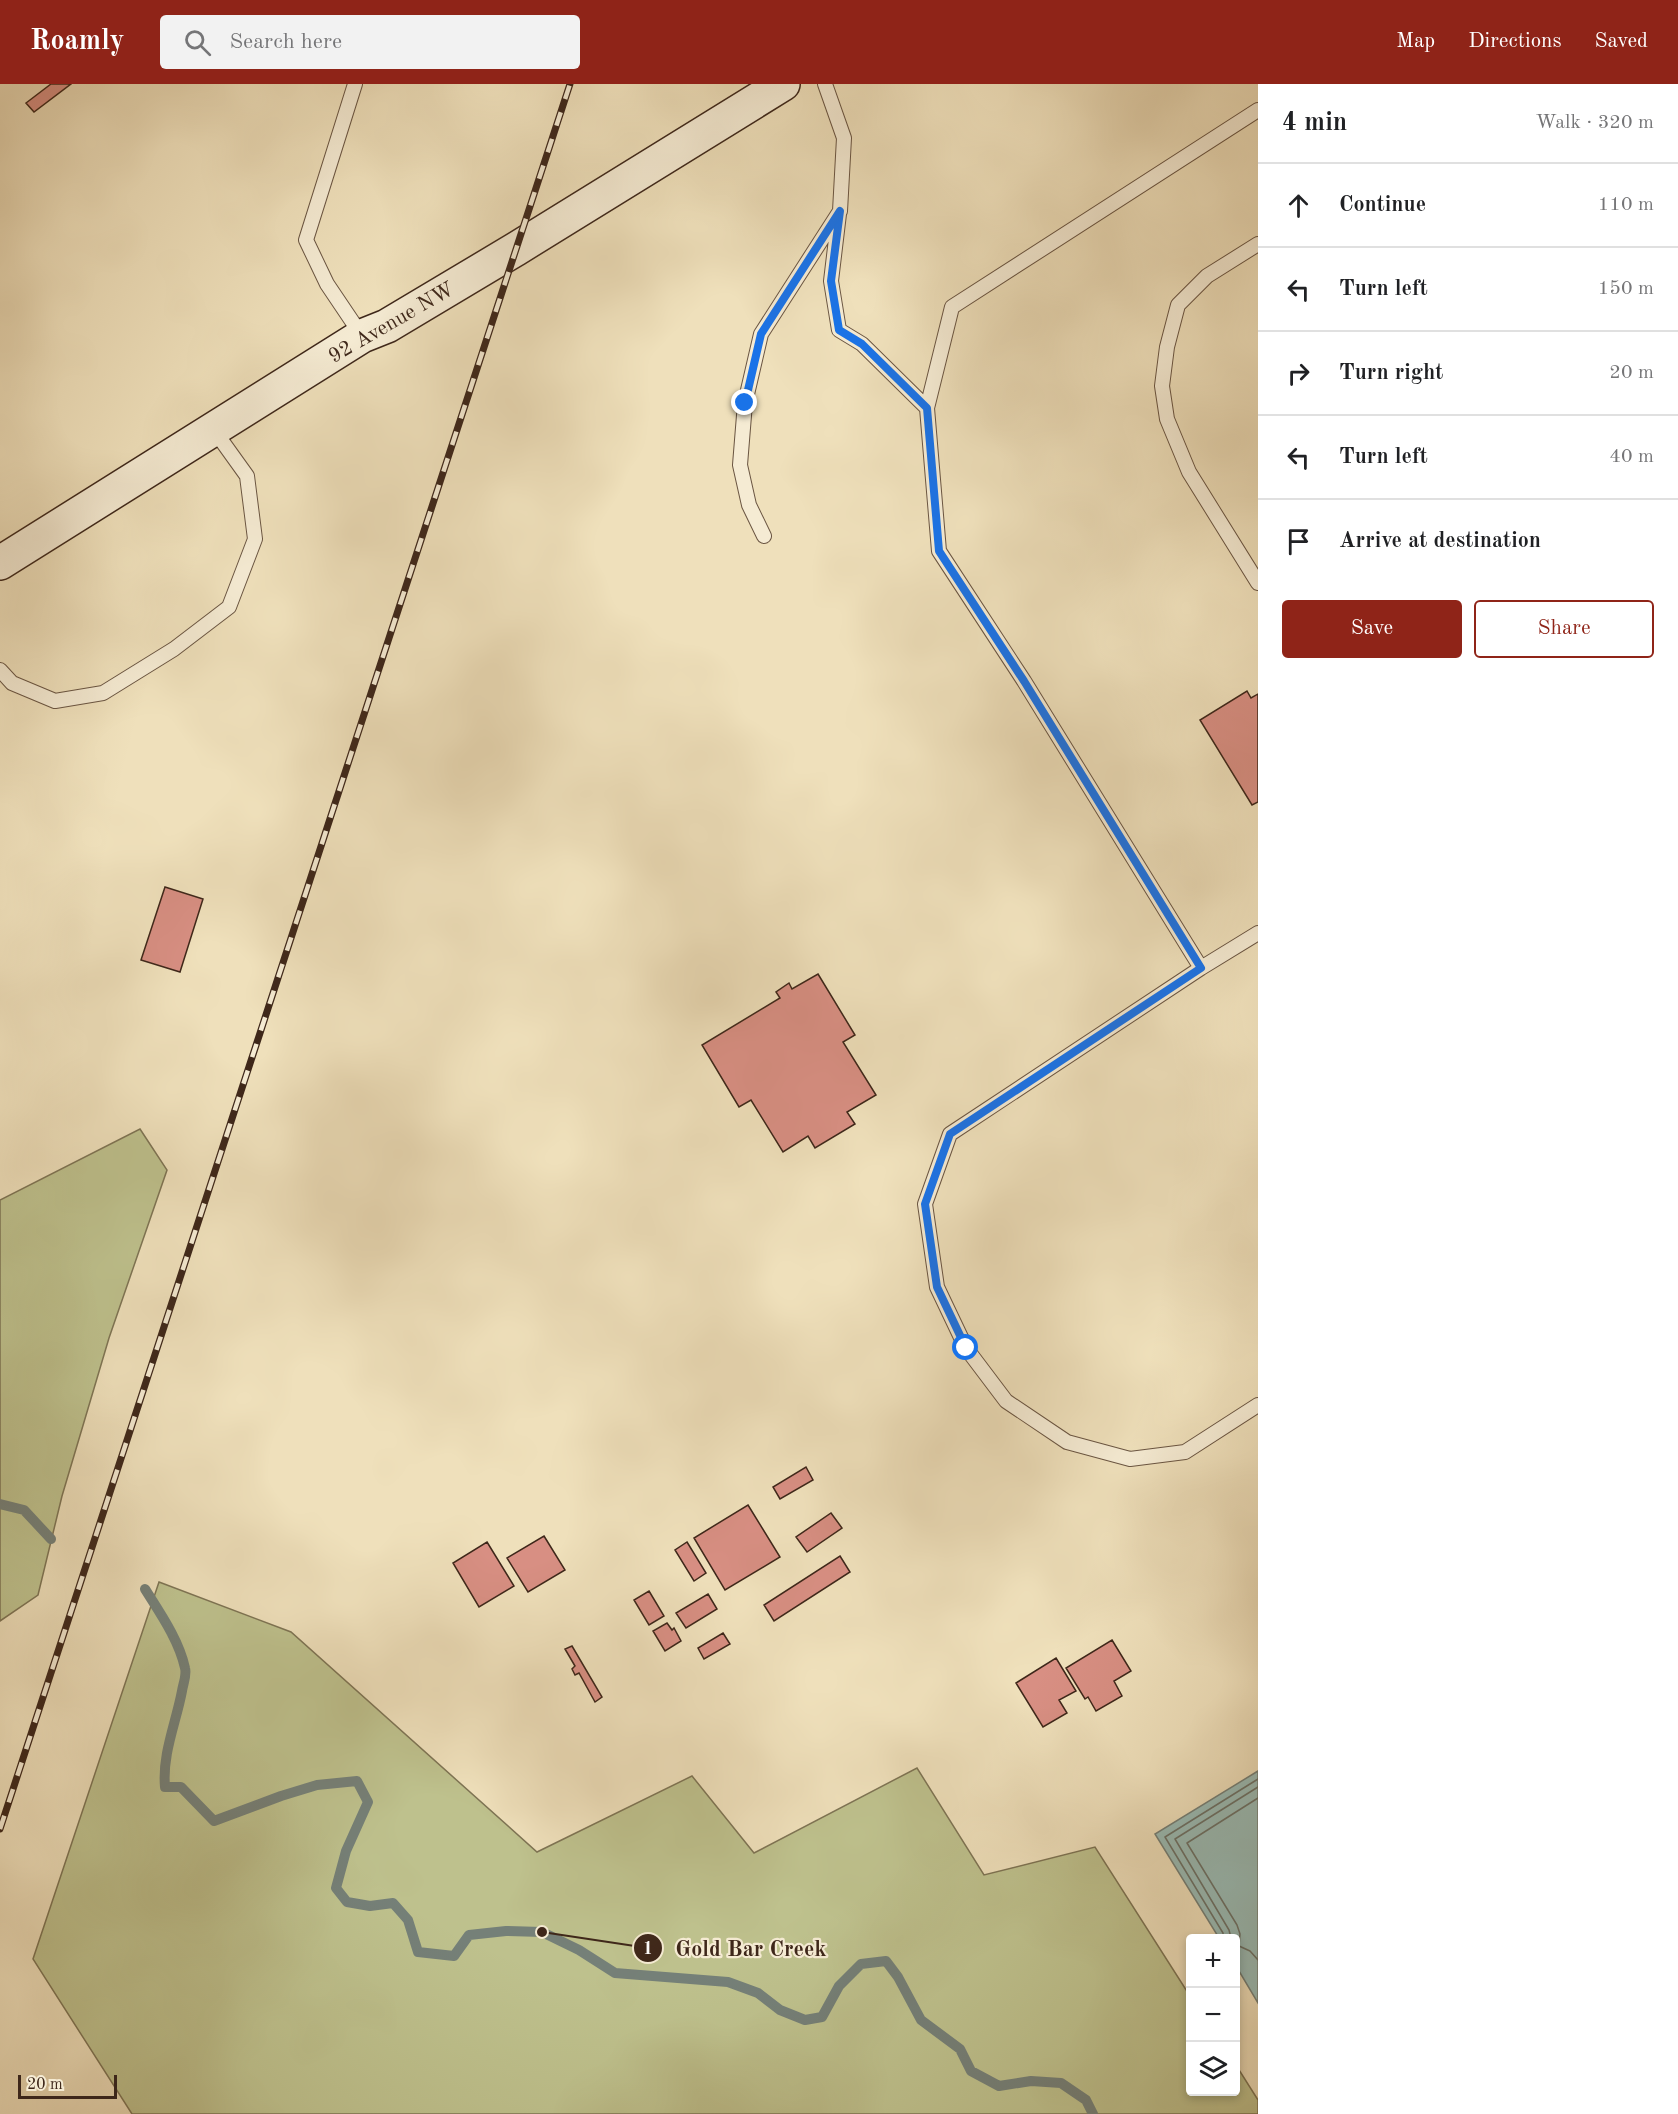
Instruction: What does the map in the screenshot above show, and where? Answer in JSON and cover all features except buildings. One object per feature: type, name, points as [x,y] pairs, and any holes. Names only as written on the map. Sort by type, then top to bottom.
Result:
[{"type":"main road","name":"92 Avenue NW","points":[[0,563],[362,336],[387,326],[516,249],[783,84]]},
{"type":"lane","points":[[355,84],[306,240],[327,284],[362,336]]},
{"type":"lane","points":[[825,84],[844,138],[840,211],[831,281],[839,330],[862,344],[927,408]]},
{"type":"lane","points":[[1201,968],[1024,681],[939,551],[927,408],[952,307],[1258,110]]},
{"type":"lane","points":[[764,536],[749,505],[740,465],[745,403],[758,346],[761,334],[840,211]]},
{"type":"lane","points":[[1258,244],[1207,276],[1178,305],[1167,347],[1162,386],[1167,419],[1190,472],[1258,583]]},
{"type":"lane","points":[[0,670],[12,683],[55,701],[103,693],[174,649],[229,607],[255,539],[247,476],[214,430]]},
{"type":"lane","points":[[1258,933],[1201,968],[950,1134],[925,1204],[937,1287],[966,1348],[1006,1401],[1067,1442],[1130,1460],[1185,1452],[1258,1406]]},
{"type":"green space","points":[[140,1129],[167,1170],[109,1338],[62,1496],[38,1595],[0,1621],[0,1200]]},
{"type":"green space","points":[[159,1582],[291,1632],[537,1852],[692,1776],[754,1853],[917,1768],[984,1875],[1095,1847],[1186,1990],[1186,2096],[1240,2096],[1240,2071],[1258,2100],[1258,2114],[132,2114],[33,1959]]},
{"type":"water","points":[[1258,1771],[1258,2003],[1240,1973],[1240,1934],[1217,1934],[1155,1834]]},
{"type":"waterway","points":[[0,1504],[24,1510],[51,1539]]},
{"type":"waterway","points":[[145,1589],[174,1637],[185,1671],[167,1751],[165,1787],[181,1787],[214,1821],[317,1785],[357,1781],[368,1802],[346,1851],[336,1888],[347,1902],[370,1906],[393,1903],[408,1920],[418,1952],[454,1956],[469,1935],[506,1931],[542,1932],[579,1950],[615,1973],[728,1982],[758,1993],[780,2010],[805,2020],[822,2017],[839,1986],[861,1964],[886,1961],[898,1977],[921,2020],[960,2049],[971,2071],[999,2086],[1031,2081],[1061,2083],[1086,2100],[1093,2114]]},
{"type":"railway","points":[[0,1829],[570,84]]},
{"type":"place","name":"Gold Bar Creek","points":[[542,1932]]},
{"type":"route","points":[[745,403],[761,334],[840,211],[831,281],[839,330],[862,344],[927,408],[939,551],[1024,681],[1201,968],[950,1134],[925,1204],[937,1287],[966,1348]]}]
